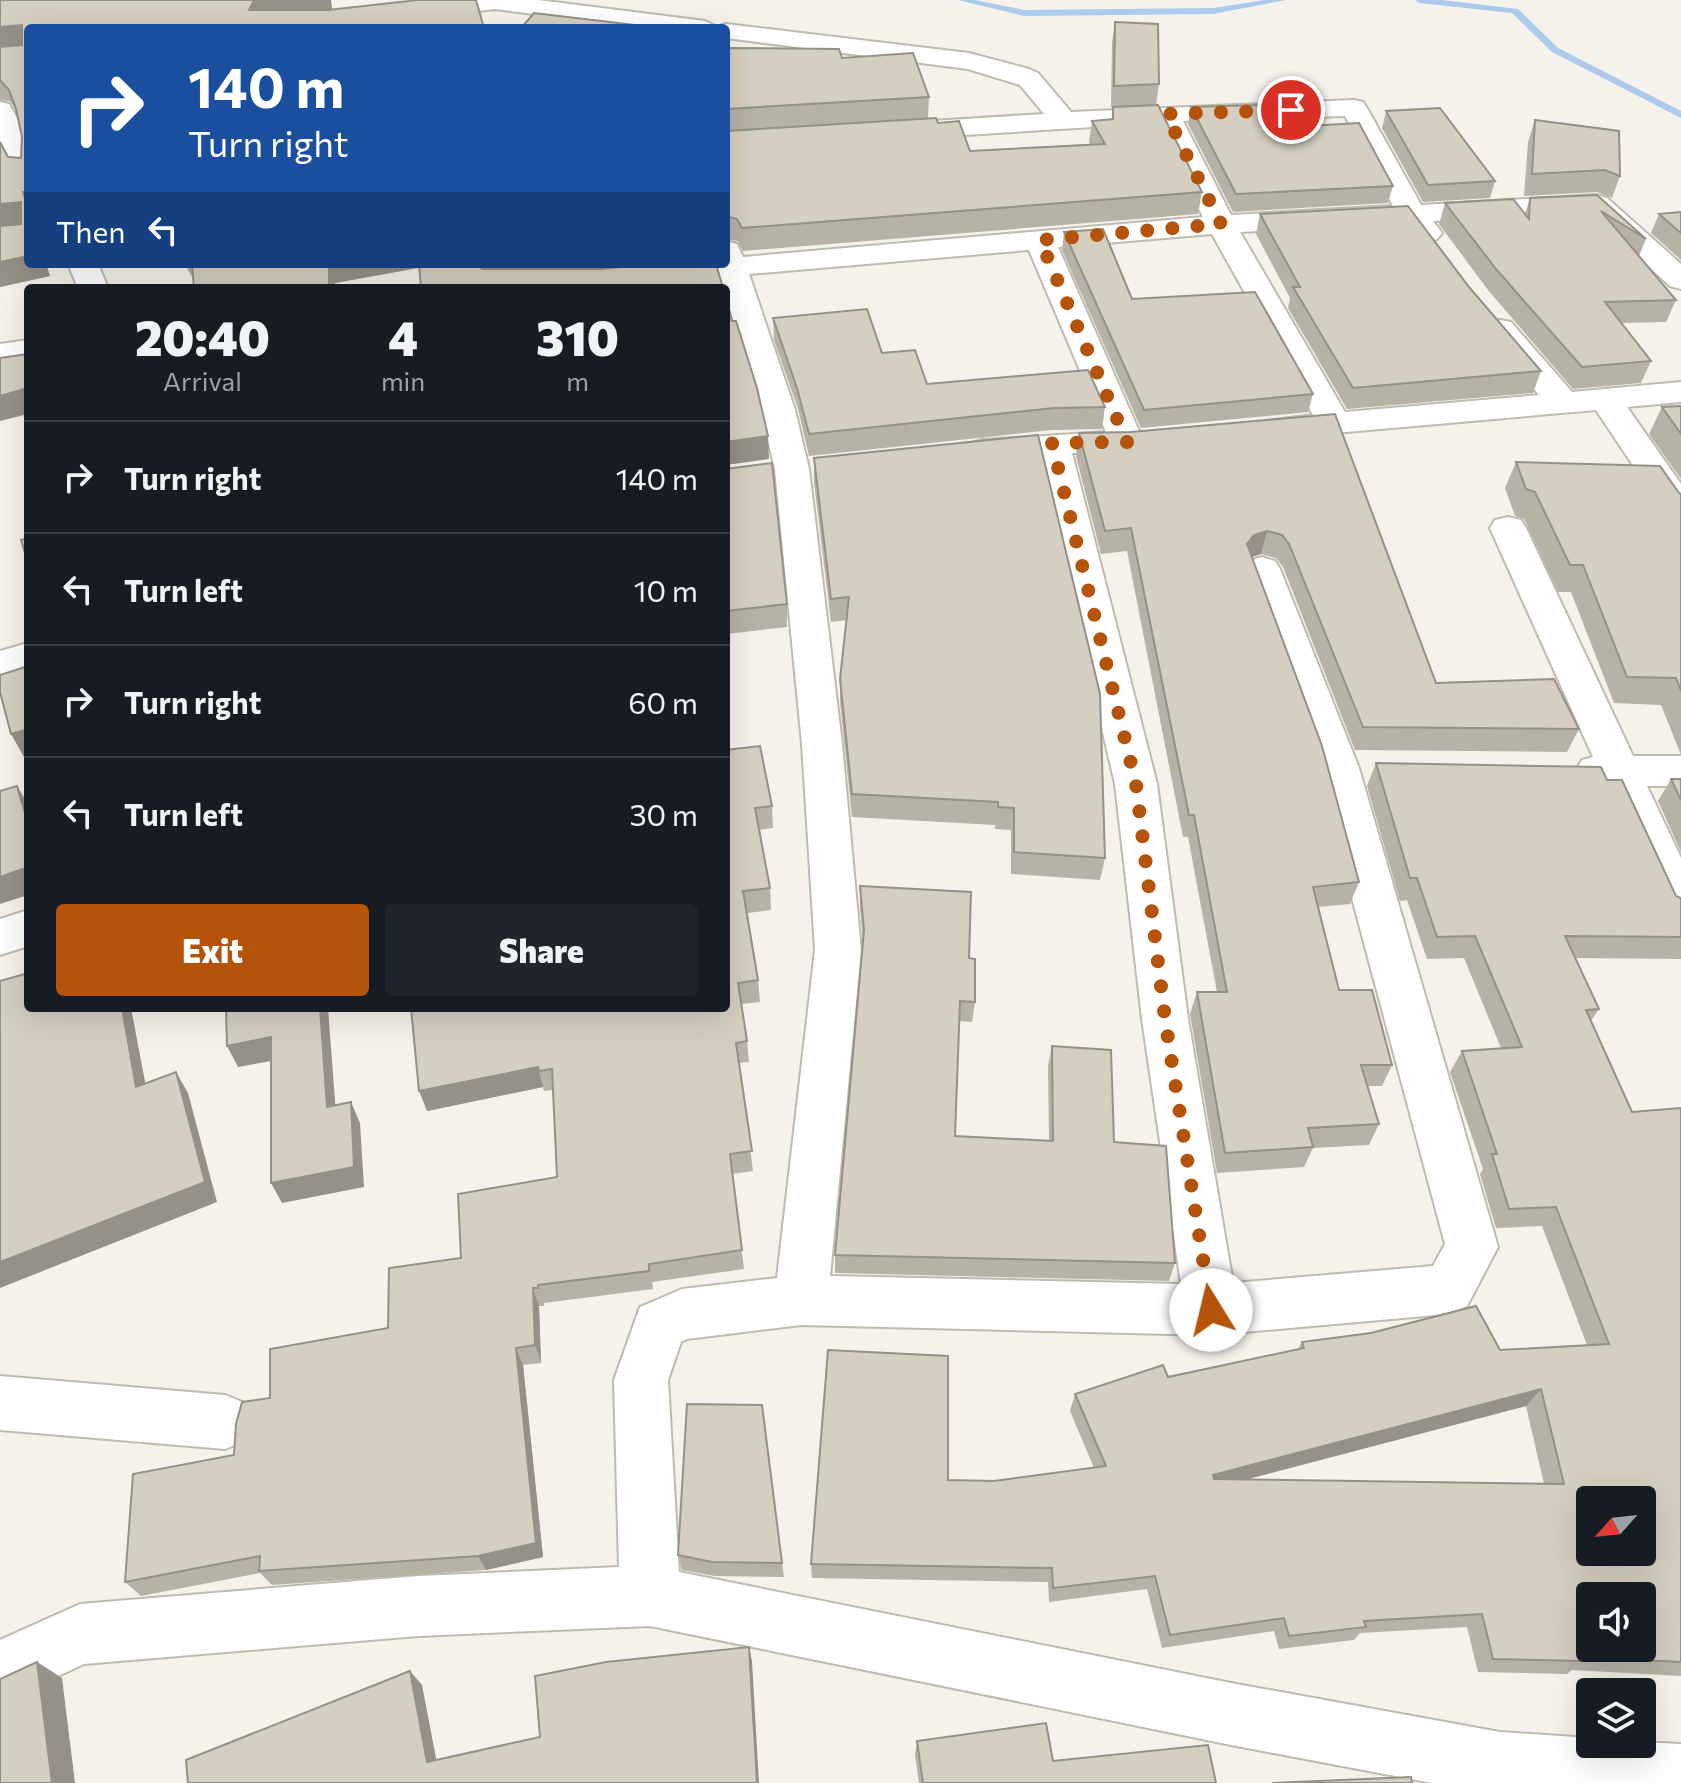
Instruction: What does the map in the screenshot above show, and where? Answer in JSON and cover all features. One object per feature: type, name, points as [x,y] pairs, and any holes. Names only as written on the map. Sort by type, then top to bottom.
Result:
[{"type":"street","points":[[389,14],[495,2],[673,24]]},
{"type":"street","points":[[495,2],[505,24]]},
{"type":"street","points":[[730,31],[969,61],[1020,74],[1029,79],[1063,120]]},
{"type":"street","points":[[879,132],[1166,114],[1354,108],[1411,212],[1448,262]]},
{"type":"street","points":[[0,110],[19,160]]},
{"type":"street","points":[[1166,114],[1221,224],[1334,422]]},
{"type":"street","points":[[730,258],[1040,240],[1411,212],[1597,204],[1681,280]]},
{"type":"street","points":[[1040,240],[1127,442]]},
{"type":"street","points":[[730,264],[778,410],[792,469],[822,744],[838,950],[801,1300]]},
{"type":"street","points":[[636,275],[674,268]]},
{"type":"street","points":[[1485,310],[1563,402]]},
{"type":"street","points":[[0,354],[24,351]]},
{"type":"street","points":[[1244,431],[1681,392]]},
{"type":"street","points":[[1606,400],[1681,510]]},
{"type":"street","points":[[947,454],[1052,443],[1171,438]]},
{"type":"street","points":[[1052,443],[1136,784],[1165,1019],[1211,1310]]},
{"type":"street","points":[[1508,528],[1681,905]]},
{"type":"street","points":[[650,1596],[641,1380],[659,1325],[682,1314],[801,1300],[1211,1310],[1448,1289],[1472,1247],[1354,768],[1262,569]]},
{"type":"street","points":[[0,664],[24,657]]},
{"type":"street","points":[[1558,771],[1681,771]]},
{"type":"street","points":[[0,937],[24,929]]},
{"type":"street","points":[[0,1403],[225,1422]]},
{"type":"street","points":[[0,1672],[80,1634],[418,1606],[650,1596],[1231,1714],[1500,1774],[1681,1776]]},
{"type":"building","points":[[0,0],[254,0],[249,10],[328,10],[418,0],[476,0],[483,24],[24,24],[24,257],[0,262],[0,226],[21,224],[21,202],[0,204],[0,142],[8,157],[21,158],[22,137],[9,90],[0,80],[0,47],[22,45],[22,25],[0,27]]},
{"type":"building","points":[[534,13],[626,24],[524,24]]},
{"type":"building","points":[[1115,22],[1158,24],[1159,84],[1114,86]]},
{"type":"building","points":[[730,48],[839,49],[842,58],[913,53],[929,97],[730,109]]},
{"type":"building","points":[[1158,105],[1202,192],[742,228],[737,219],[730,217],[730,131],[936,118],[938,123],[959,121],[970,151],[1105,144],[1092,121],[1113,119],[1113,107]]},
{"type":"building","points":[[1257,105],[1273,128],[1359,123],[1393,186],[1236,194],[1191,107]]},
{"type":"building","points":[[1440,108],[1495,181],[1428,185],[1386,111]]},
{"type":"building","points":[[1535,120],[1619,131],[1620,176],[1605,170],[1532,174]]},
{"type":"building","points":[[1597,195],[1646,239],[1601,211],[1676,300],[1605,302],[1651,361],[1582,367],[1496,269],[1445,203],[1513,199],[1529,219],[1530,198]]},
{"type":"building","points":[[1408,206],[1469,287],[1541,371],[1353,388],[1293,287],[1300,287],[1260,214]]},
{"type":"building","points":[[1681,212],[1681,233],[1659,214]]},
{"type":"building","points":[[1103,229],[1132,299],[1255,292],[1313,394],[1144,410],[1064,232]]},
{"type":"building","points":[[192,268],[329,268],[329,284],[194,284]]},
{"type":"building","points":[[419,268],[717,268],[722,284],[421,284]]},
{"type":"building","points":[[867,309],[882,353],[915,350],[927,384],[1088,370],[1105,407],[1054,408],[809,434],[773,318]]},
{"type":"building","points":[[730,313],[732,321],[736,321],[757,388],[768,436],[730,441]]},
{"type":"building","points":[[24,355],[24,389],[0,396],[0,358]]},
{"type":"building","points":[[1681,406],[1681,434],[1662,407]]},
{"type":"building","points":[[1335,414],[1436,683],[1554,679],[1579,729],[1363,727],[1289,544],[1282,535],[1267,531],[1254,535],[1247,544],[1322,746],[1359,882],[1313,887],[1339,990],[1372,990],[1392,1065],[1361,1065],[1379,1124],[1308,1128],[1313,1147],[1225,1153],[1197,992],[1227,992],[1194,815],[1189,815],[1131,528],[1105,531],[1079,433],[1131,432]]},
{"type":"building","points":[[1038,435],[1100,694],[1105,858],[1014,852],[1014,808],[998,807],[998,802],[852,794],[840,679],[849,597],[831,599],[814,458]]},
{"type":"building","points":[[1516,462],[1660,466],[1681,494],[1681,691],[1676,678],[1627,677],[1583,565],[1570,565],[1535,492],[1526,489]]},
{"type":"building","points":[[772,463],[787,604],[730,611],[730,468]]},
{"type":"building","points":[[24,667],[24,730],[11,734],[0,692],[0,675]]},
{"type":"building","points":[[760,746],[772,806],[755,808],[770,888],[743,891],[758,980],[738,983],[747,1041],[736,1043],[752,1151],[730,1154],[742,1250],[649,1264],[649,1271],[533,1288],[535,1345],[516,1348],[536,1543],[478,1556],[259,1571],[260,1556],[125,1582],[133,1474],[234,1455],[236,1424],[242,1402],[270,1398],[270,1349],[388,1328],[389,1268],[461,1258],[458,1194],[557,1177],[552,1069],[539,1071],[538,1067],[419,1091],[411,1012],[730,1012],[730,750]]},
{"type":"building","points":[[1376,763],[1601,767],[1607,780],[1622,780],[1676,896],[1681,898],[1681,937],[1565,936],[1599,1009],[1586,1010],[1632,1112],[1681,1108],[1681,1662],[1656,1661],[1656,1582],[1576,1582],[1576,1661],[1493,1659],[1482,1614],[1364,1621],[1366,1627],[1289,1636],[1284,1618],[1170,1635],[1155,1576],[1053,1588],[1052,1568],[811,1564],[828,1350],[948,1356],[948,1480],[994,1481],[1106,1466],[1075,1394],[1163,1365],[1168,1377],[1304,1348],[1302,1342],[1371,1333],[1476,1306],[1500,1350],[1609,1344],[1556,1207],[1509,1209],[1492,1154],[1497,1154],[1462,1051],[1522,1047],[1475,936],[1437,937],[1417,878],[1410,878]],"holes":[[[1541,1389],[1564,1484],[1214,1479],[1213,1475]]]},
{"type":"building","points":[[1671,779],[1681,779],[1681,800]]},
{"type":"building","points":[[17,786],[24,810],[24,868],[0,877],[0,791]]},
{"type":"building","points":[[860,886],[971,892],[969,958],[975,959],[975,1002],[960,1001],[955,1136],[1053,1141],[1052,1046],[1111,1050],[1114,1142],[1166,1146],[1175,1263],[835,1255],[864,930]]},
{"type":"building","points":[[24,974],[24,1012],[123,1012],[136,1087],[176,1072],[205,1182],[0,1262],[0,981]]},
{"type":"building","points":[[226,1012],[320,1012],[327,1107],[351,1102],[354,1167],[271,1183],[271,1037],[227,1046]]},
{"type":"building","points":[[687,1404],[762,1405],[782,1563],[712,1562],[678,1555]]},
{"type":"building","points":[[749,1647],[757,1783],[188,1783],[186,1760],[410,1671],[427,1762],[540,1737],[535,1676],[606,1662]]},
{"type":"building","points":[[37,1662],[52,1783],[0,1783],[0,1679]]},
{"type":"building","points":[[1046,1723],[1053,1761],[1208,1745],[1216,1783],[923,1783],[917,1741]]},
{"type":"building","points":[[1411,1777],[1412,1783],[1272,1783]]},
{"type":"waterway","points":[[962,0],[1024,13],[1213,11],[1282,0]]},
{"type":"waterway","points":[[1419,0],[1515,11],[1555,50],[1681,115]]},
{"type":"route","points":[[1211,1310],[1165,1019],[1136,784],[1052,443],[1127,442],[1040,240],[1221,224],[1166,114],[1291,110]]}]
